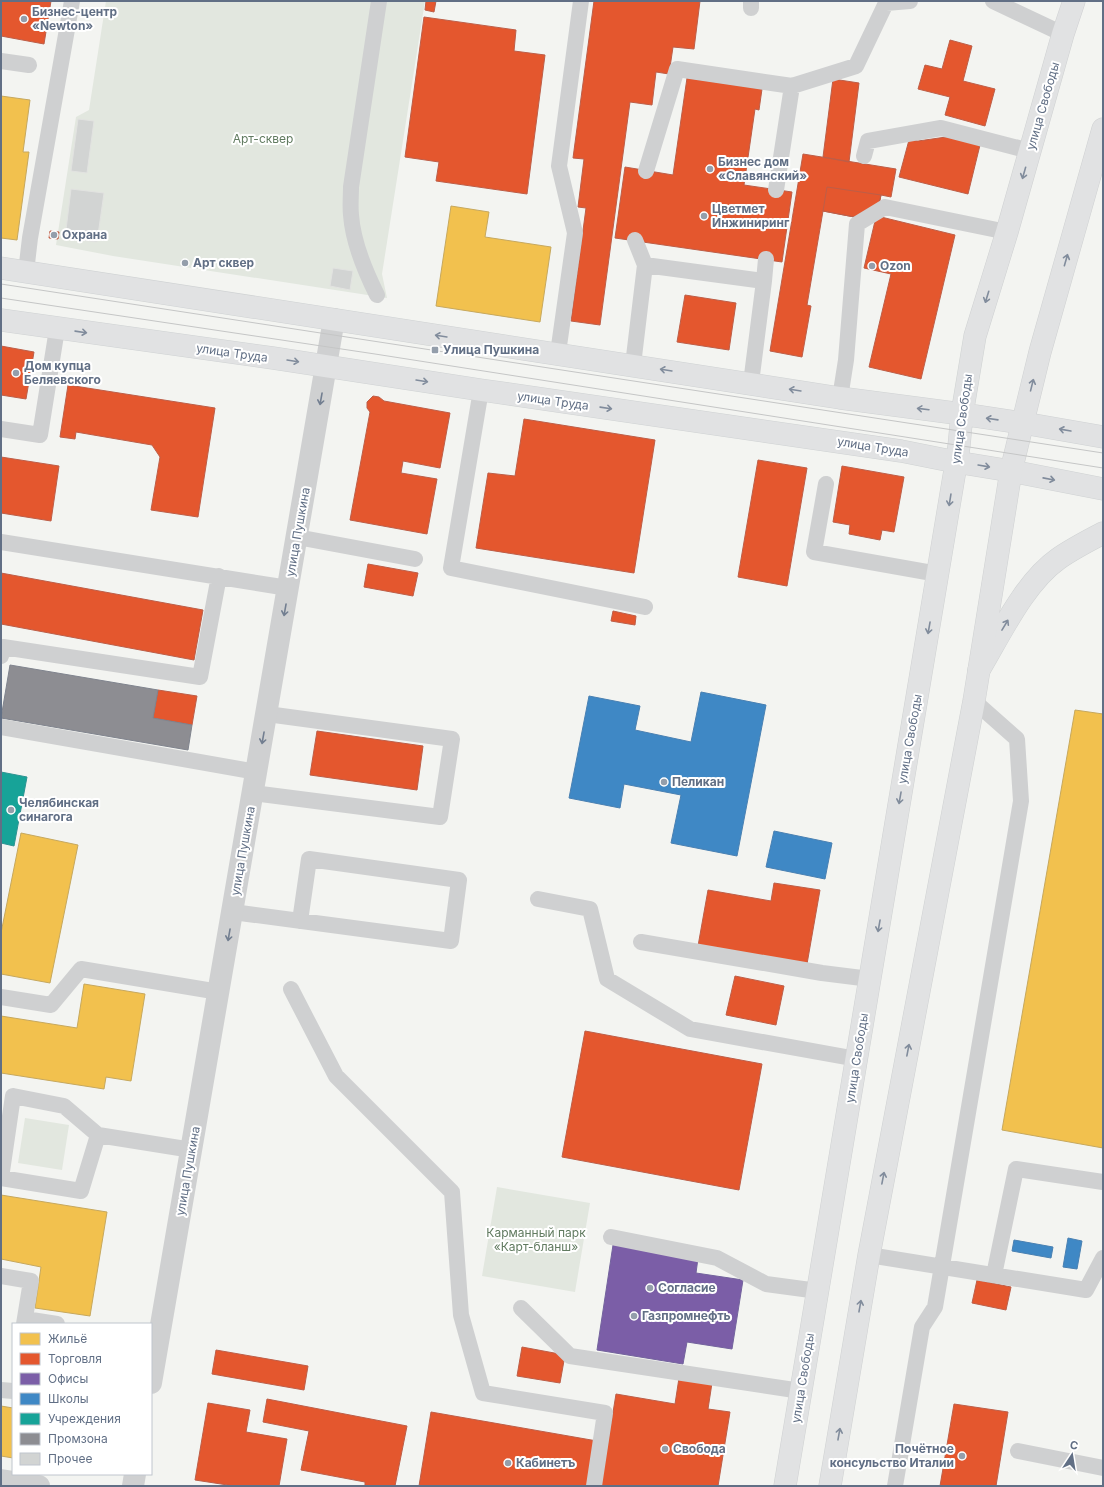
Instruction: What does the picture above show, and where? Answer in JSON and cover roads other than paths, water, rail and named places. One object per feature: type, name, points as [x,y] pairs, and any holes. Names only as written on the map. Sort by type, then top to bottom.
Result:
[{"type":"main road","name":"улица Свободы","points":[[785,1486],[962,431],[962,414],[975,336],[1007,232],[1063,34],[1074,1]]},
{"type":"main road","points":[[830,1486],[869,1255],[974,701],[1011,471],[1040,352],[1103,129]]},
{"type":"main road","points":[[1,268],[840,398],[1022,423],[1103,437]]},
{"type":"main road","name":"улица Труда","points":[[1,320],[901,450],[956,462],[1103,489]]},
{"type":"main road","points":[[978,671],[1016,608],[1038,577],[1058,559],[1103,533]]},
{"type":"street","points":[[1063,34],[1064,1]]},
{"type":"street","name":"улица Пушкина","points":[[152,1372],[155,1338],[192,1150],[334,319]]},
{"type":"street","points":[[133,1486],[135,1475]]},
{"type":"street","points":[[1,1480],[39,1486]]},
{"type":"lane","points":[[26,272],[30,238],[72,1]]},
{"type":"lane","points":[[377,295],[366,273],[356,242],[351,216],[351,186],[379,1]]},
{"type":"lane","points":[[558,354],[575,233],[558,166],[581,1]]},
{"type":"lane","points":[[646,171],[677,69],[792,86],[856,66],[886,3],[910,1]]},
{"type":"lane","points":[[993,1],[1063,34]]},
{"type":"lane","points":[[1,61],[29,65]]},
{"type":"lane","points":[[776,190],[792,86]]},
{"type":"lane","points":[[864,156],[868,141],[940,128],[1030,151]]},
{"type":"lane","points":[[840,398],[846,360],[857,224],[885,207],[1007,232]]},
{"type":"lane","points":[[633,365],[645,265],[635,240]]},
{"type":"lane","points":[[751,383],[766,260]]},
{"type":"lane","points":[[645,265],[764,281]]},
{"type":"lane","points":[[1,429],[40,435],[58,329]]},
{"type":"lane","points":[[480,390],[451,568],[645,607]]},
{"type":"lane","points":[[826,484],[814,552],[938,574]]},
{"type":"lane","points":[[297,537],[415,559]]},
{"type":"lane","points":[[1,542],[288,588]]},
{"type":"lane","points":[[1,656],[2,647],[200,677],[219,576]]},
{"type":"lane","points":[[895,1486],[922,1327],[935,1307],[1021,801],[1017,739],[974,701]]},
{"type":"lane","points":[[253,793],[440,817],[452,739],[267,714]]},
{"type":"lane","points":[[1,727],[257,772]]},
{"type":"lane","points":[[233,912],[300,921],[451,940],[459,880],[309,859],[300,921]]},
{"type":"lane","points":[[538,899],[590,909],[607,979],[690,1029],[857,1059]]},
{"type":"lane","points":[[641,942],[822,973],[870,979]]},
{"type":"lane","points":[[1,997],[51,1005],[81,969],[219,992]]},
{"type":"lane","points":[[290,989],[336,1076],[452,1192],[461,1316],[483,1393],[605,1413],[594,1486]]},
{"type":"lane","points":[[98,1135],[81,1190],[1,1178],[12,1096],[64,1106],[98,1135],[192,1150]]},
{"type":"lane","points":[[994,1275],[1016,1169],[1103,1182]]},
{"type":"lane","points":[[611,1237],[717,1258],[766,1284],[818,1291]]},
{"type":"lane","points":[[869,1255],[1086,1290],[1103,1258]]},
{"type":"lane","points":[[1,1276],[31,1281],[25,1322],[41,1323]]},
{"type":"lane","points":[[521,1308],[570,1356],[801,1391]]},
{"type":"lane","points":[[1,1390],[12,1391]]},
{"type":"lane","points":[[1018,1451],[1103,1468]]},
{"type":"tram line","points":[[1,284],[1103,453]]},
{"type":"tram line","points":[[1,298],[375,354],[1103,468]]},
{"type":"place","name":"Бизнес-центр «Newton»","points":[[24,19]]},
{"type":"place","name":"Бизнес дом «Славянский»","points":[[710,169]]},
{"type":"place","name":"Цветмет Инжиниринг","points":[[704,216]]},
{"type":"place","name":"Охрана","points":[[54,235]]},
{"type":"place","name":"Арт сквер","points":[[185,263]]},
{"type":"place","name":"Ozon","points":[[872,266]]},
{"type":"place","name":"Улица Пушкина","points":[[435,350]]},
{"type":"place","name":"Дом купца Беляевского","points":[[16,373]]},
{"type":"place","name":"Пеликан","points":[[664,782]]},
{"type":"place","name":"Челябинская синагога","points":[[11,810]]},
{"type":"place","name":"Согласие","points":[[650,1288]]},
{"type":"place","name":"Газпромнефть","points":[[634,1316]]},
{"type":"place","name":"Свобода","points":[[665,1449]]},
{"type":"place","name":"Почётное консульство Италии","points":[[962,1456]]},
{"type":"place","name":"Кабинетъ","points":[[508,1463]]},
{"type":"park label","name":"Арт-сквер","points":[[263,139]]},
{"type":"park label","name":"Карманный парк «Карт-бланш»","points":[[536,1240]]}]
